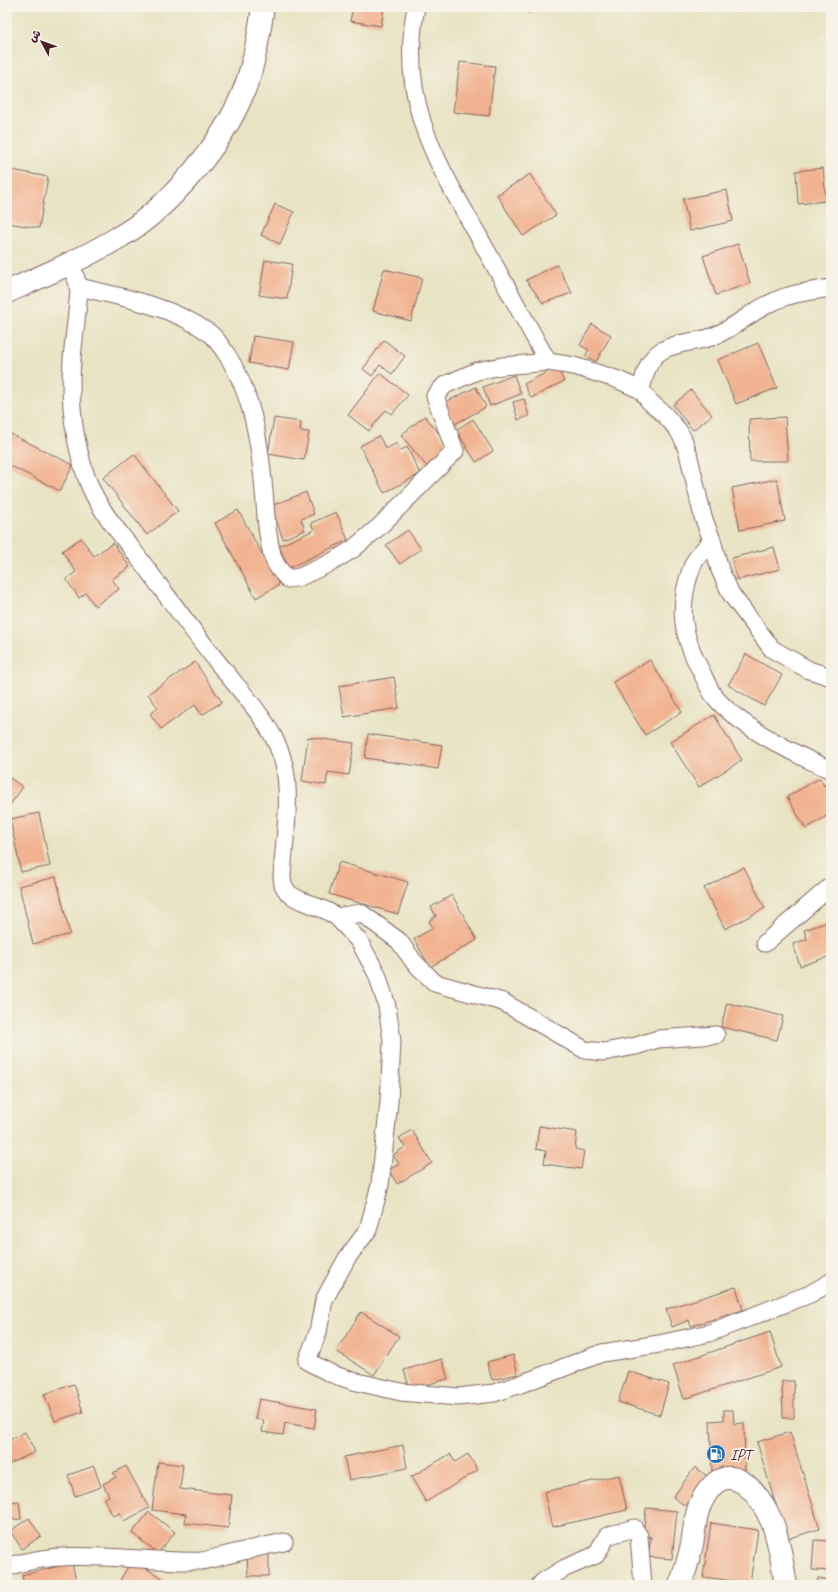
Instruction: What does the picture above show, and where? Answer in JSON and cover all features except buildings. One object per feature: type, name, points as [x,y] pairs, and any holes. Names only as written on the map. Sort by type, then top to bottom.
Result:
[{"type":"street","points":[[7,292],[122,236],[151,215],[170,197],[213,146],[232,118],[244,92],[263,7]]},
{"type":"street","points":[[416,7],[412,27],[411,55],[413,86],[422,124],[447,180],[548,362]]},
{"type":"street","points":[[70,262],[79,287],[72,360],[72,387],[76,435],[87,479],[104,512],[182,616],[244,694],[271,732],[284,767],[287,791],[282,877],[283,885],[289,894],[327,910],[337,917],[359,941],[377,974],[387,1006],[392,1041],[390,1102],[380,1185],[368,1230],[347,1258],[324,1300],[318,1332],[307,1361],[332,1374],[385,1389],[401,1392],[458,1397],[474,1396],[494,1393],[518,1385],[602,1353],[659,1344],[709,1333],[810,1294],[828,1288],[831,1289]]},
{"type":"street","points":[[79,287],[139,301],[190,321],[209,332],[220,344],[242,382],[250,405],[257,433],[263,470],[266,514],[274,560],[280,572],[288,579],[300,577],[332,562],[353,549],[380,526],[455,451],[435,396],[445,385],[477,371],[502,366],[548,362],[574,366],[616,379],[640,390],[649,401],[665,415],[678,430],[683,439],[688,453],[703,517],[712,540],[720,570],[731,594],[772,649],[809,670],[831,678]]},
{"type":"street","points":[[640,390],[644,372],[660,352],[676,344],[710,337],[724,332],[763,307],[789,295],[831,288]]},
{"type":"street","points":[[712,540],[692,565],[684,596],[683,621],[691,652],[714,695],[729,711],[804,759],[831,770]]},
{"type":"street","points":[[765,943],[831,886]]},
{"type":"street","points":[[337,917],[361,913],[399,941],[414,962],[435,983],[503,1002],[585,1050],[604,1052],[636,1046],[658,1039],[716,1035]]},
{"type":"street","points":[[810,1294],[831,1282]]},
{"type":"street","points":[[680,1585],[692,1545],[700,1504],[712,1486],[723,1478],[733,1478],[741,1481],[751,1489],[763,1504],[772,1522],[778,1542],[786,1585]]},
{"type":"street","points":[[540,1585],[565,1568],[596,1555],[607,1536],[634,1528],[639,1536],[644,1585]]},
{"type":"street","points":[[7,1567],[50,1557],[82,1556],[202,1561],[284,1542]]},
{"type":"place","name":"IPT","points":[[716,1454]]}]
